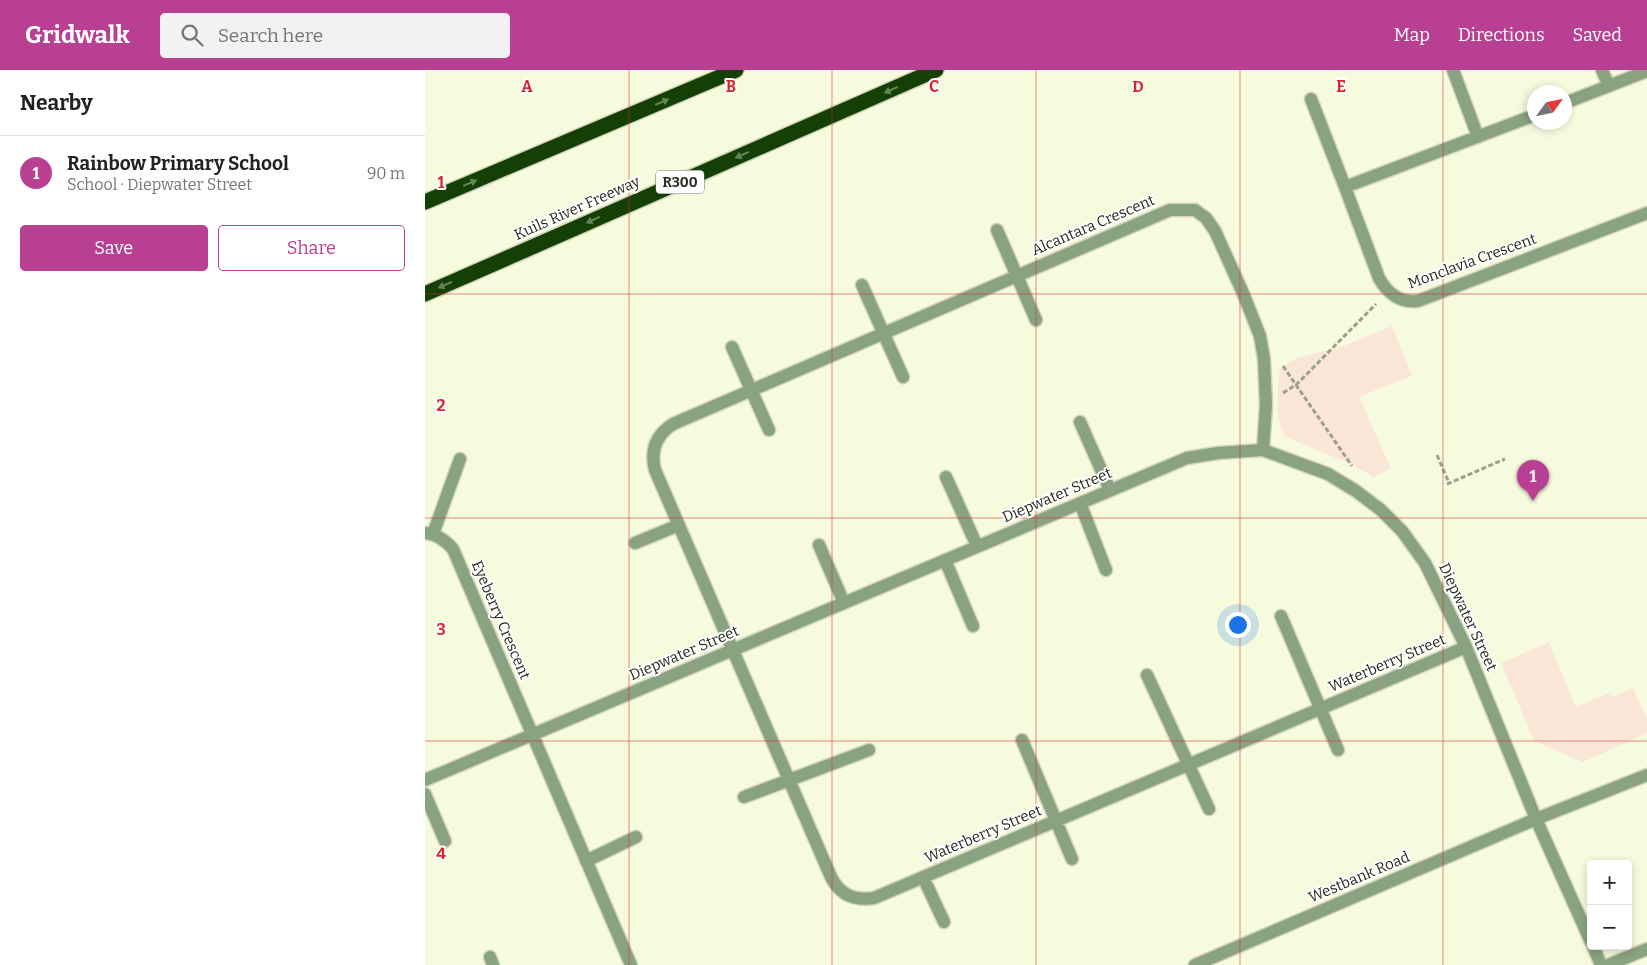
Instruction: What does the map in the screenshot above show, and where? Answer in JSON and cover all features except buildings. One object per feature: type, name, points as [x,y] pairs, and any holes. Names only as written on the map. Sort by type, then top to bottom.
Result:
[{"type":"highway","points":[[425,202],[736,70]]},
{"type":"highway","name":"Kuils River Freeway","points":[[425,294],[936,70]]},
{"type":"street","points":[[1453,70],[1477,137]]},
{"type":"street","points":[[1602,70],[1609,86]]},
{"type":"street","points":[[1572,100],[1647,72]]},
{"type":"street","name":"Monclavia Crescent","points":[[1311,99],[1379,278],[1388,291],[1400,299],[1409,302],[1418,301],[1647,212]]},
{"type":"street","points":[[1345,187],[1527,118]]},
{"type":"street","name":"Alcantara Crescent","points":[[733,650],[655,470],[652,461],[653,451],[660,434],[673,424],[1170,210],[1195,210],[1206,218],[1215,231],[1260,336],[1264,359],[1266,405],[1263,450]]},
{"type":"street","points":[[997,230],[1036,320]]},
{"type":"street","points":[[862,285],[903,378]]},
{"type":"street","points":[[732,347],[769,430]]},
{"type":"street","points":[[1080,422],[1110,490]]},
{"type":"street","name":"Diepwater Street","points":[[425,780],[1187,458],[1218,453],[1263,450],[1328,474],[1357,491],[1381,510],[1402,531],[1416,549],[1425,563],[1466,647],[1537,819],[1587,933]]},
{"type":"street","points":[[429,533],[460,459]]},
{"type":"street","points":[[946,477],[977,546]]},
{"type":"street","points":[[1080,503],[1107,570]]},
{"type":"street","points":[[635,543],[679,525]]},
{"type":"street","name":"Eyeberry Crescent","points":[[429,533],[445,540],[453,549],[631,965]]},
{"type":"street","points":[[819,545],[844,603]]},
{"type":"street","points":[[945,560],[973,626]]},
{"type":"street","name":"Waterberry Street","points":[[1281,616],[1338,750]]},
{"type":"street","name":"Waterberry Street","points":[[733,650],[831,877],[843,894],[863,900],[874,898],[1466,647]]},
{"type":"street","points":[[1147,675],[1209,809]]},
{"type":"street","name":"Waterberry Street","points":[[1022,740],[1072,859]]},
{"type":"street","points":[[744,797],[869,750]]},
{"type":"street","name":"Westbank Road","points":[[1195,965],[1537,819],[1647,775]]},
{"type":"street","points":[[425,794],[445,840]]},
{"type":"street","points":[[587,861],[636,837]]},
{"type":"street","name":"Waterberry Street","points":[[923,877],[944,922]]},
{"type":"street","points":[[1608,965],[1647,949]]},
{"type":"street","points":[[1595,950],[1601,965]]},
{"type":"path","points":[[1266,405],[1297,384],[1388,291]]},
{"type":"path","points":[[1264,359],[1279,360],[1297,384],[1353,467],[1357,491]]},
{"type":"path","points":[[1437,455],[1448,483],[1505,459]]},
{"type":"shaded area","points":[[1392,326],[1412,376],[1359,397],[1391,469],[1373,477],[1355,466],[1286,437],[1279,422],[1278,414],[1279,370],[1296,358],[1341,347]]},
{"type":"shaded area","points":[[1549,642],[1576,707],[1610,693],[1612,697],[1633,688],[1647,719],[1647,733],[1583,762],[1534,741],[1501,663]]},
{"type":"place","name":"Rainbow Primary School","points":[[1533,501]]}]
